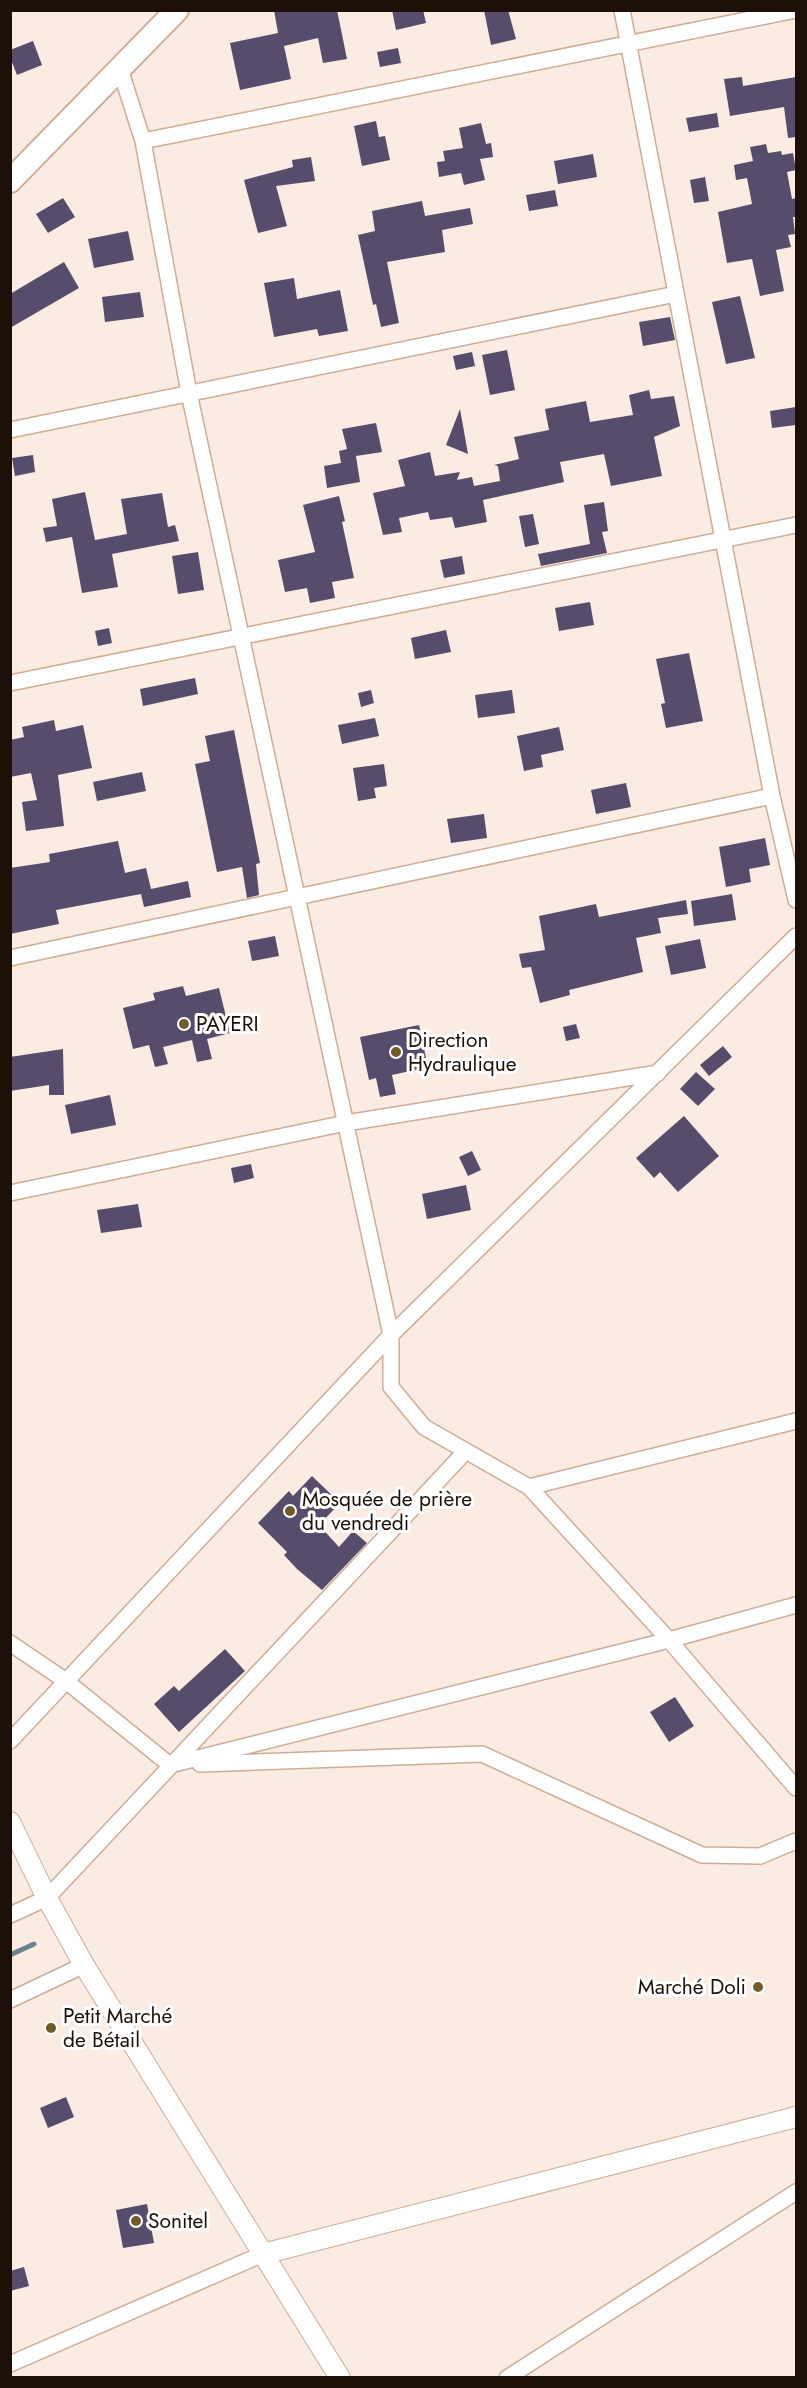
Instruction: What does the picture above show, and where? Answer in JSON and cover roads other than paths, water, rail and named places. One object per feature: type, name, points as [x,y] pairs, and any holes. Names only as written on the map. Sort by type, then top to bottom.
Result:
[{"type":"main road","points":[[10,181],[177,10]]},
{"type":"street","points":[[622,10],[772,796],[796,900]]},
{"type":"street","points":[[143,141],[796,10]]},
{"type":"street","points":[[120,69],[143,141],[189,393],[391,1335],[391,1387],[424,1427],[529,1487],[669,1640],[796,1788]]},
{"type":"street","points":[[10,161],[34,156]]},
{"type":"street","points":[[10,430],[676,294]]},
{"type":"street","points":[[10,683],[796,525]]},
{"type":"street","points":[[10,958],[772,796]]},
{"type":"street","points":[[10,1741],[391,1335],[796,936]]},
{"type":"street","points":[[10,1192],[346,1123],[658,1073]]},
{"type":"street","points":[[529,1487],[796,1421]]},
{"type":"street","points":[[10,1915],[47,1899],[466,1451]]},
{"type":"street","points":[[170,1765],[669,1640],[796,1605]]},
{"type":"street","points":[[10,1643],[66,1681],[170,1765],[482,1754],[702,1855],[760,1856],[796,1841]]},
{"type":"street","points":[[10,1822],[47,1899],[84,1965],[340,2378]]},
{"type":"street","points":[[10,2000],[84,1965]]},
{"type":"street","points":[[10,2364],[263,2254],[796,2117]]},
{"type":"street","points":[[507,2378],[796,2192]]},
{"type":"waterway","points":[[10,1955],[34,1944]]},
{"type":"place","name":"PAYERI","points":[[184,1024]]},
{"type":"place","name":"Direction Hydraulique","points":[[396,1052]]},
{"type":"place","name":"Mosquée de prière du vendredi","points":[[290,1511]]},
{"type":"place","name":"Marché Doli","points":[[758,1987]]},
{"type":"place","name":"Petit Marché de Bétail","points":[[51,2028]]},
{"type":"place","name":"Sonitel","points":[[136,2221]]}]
